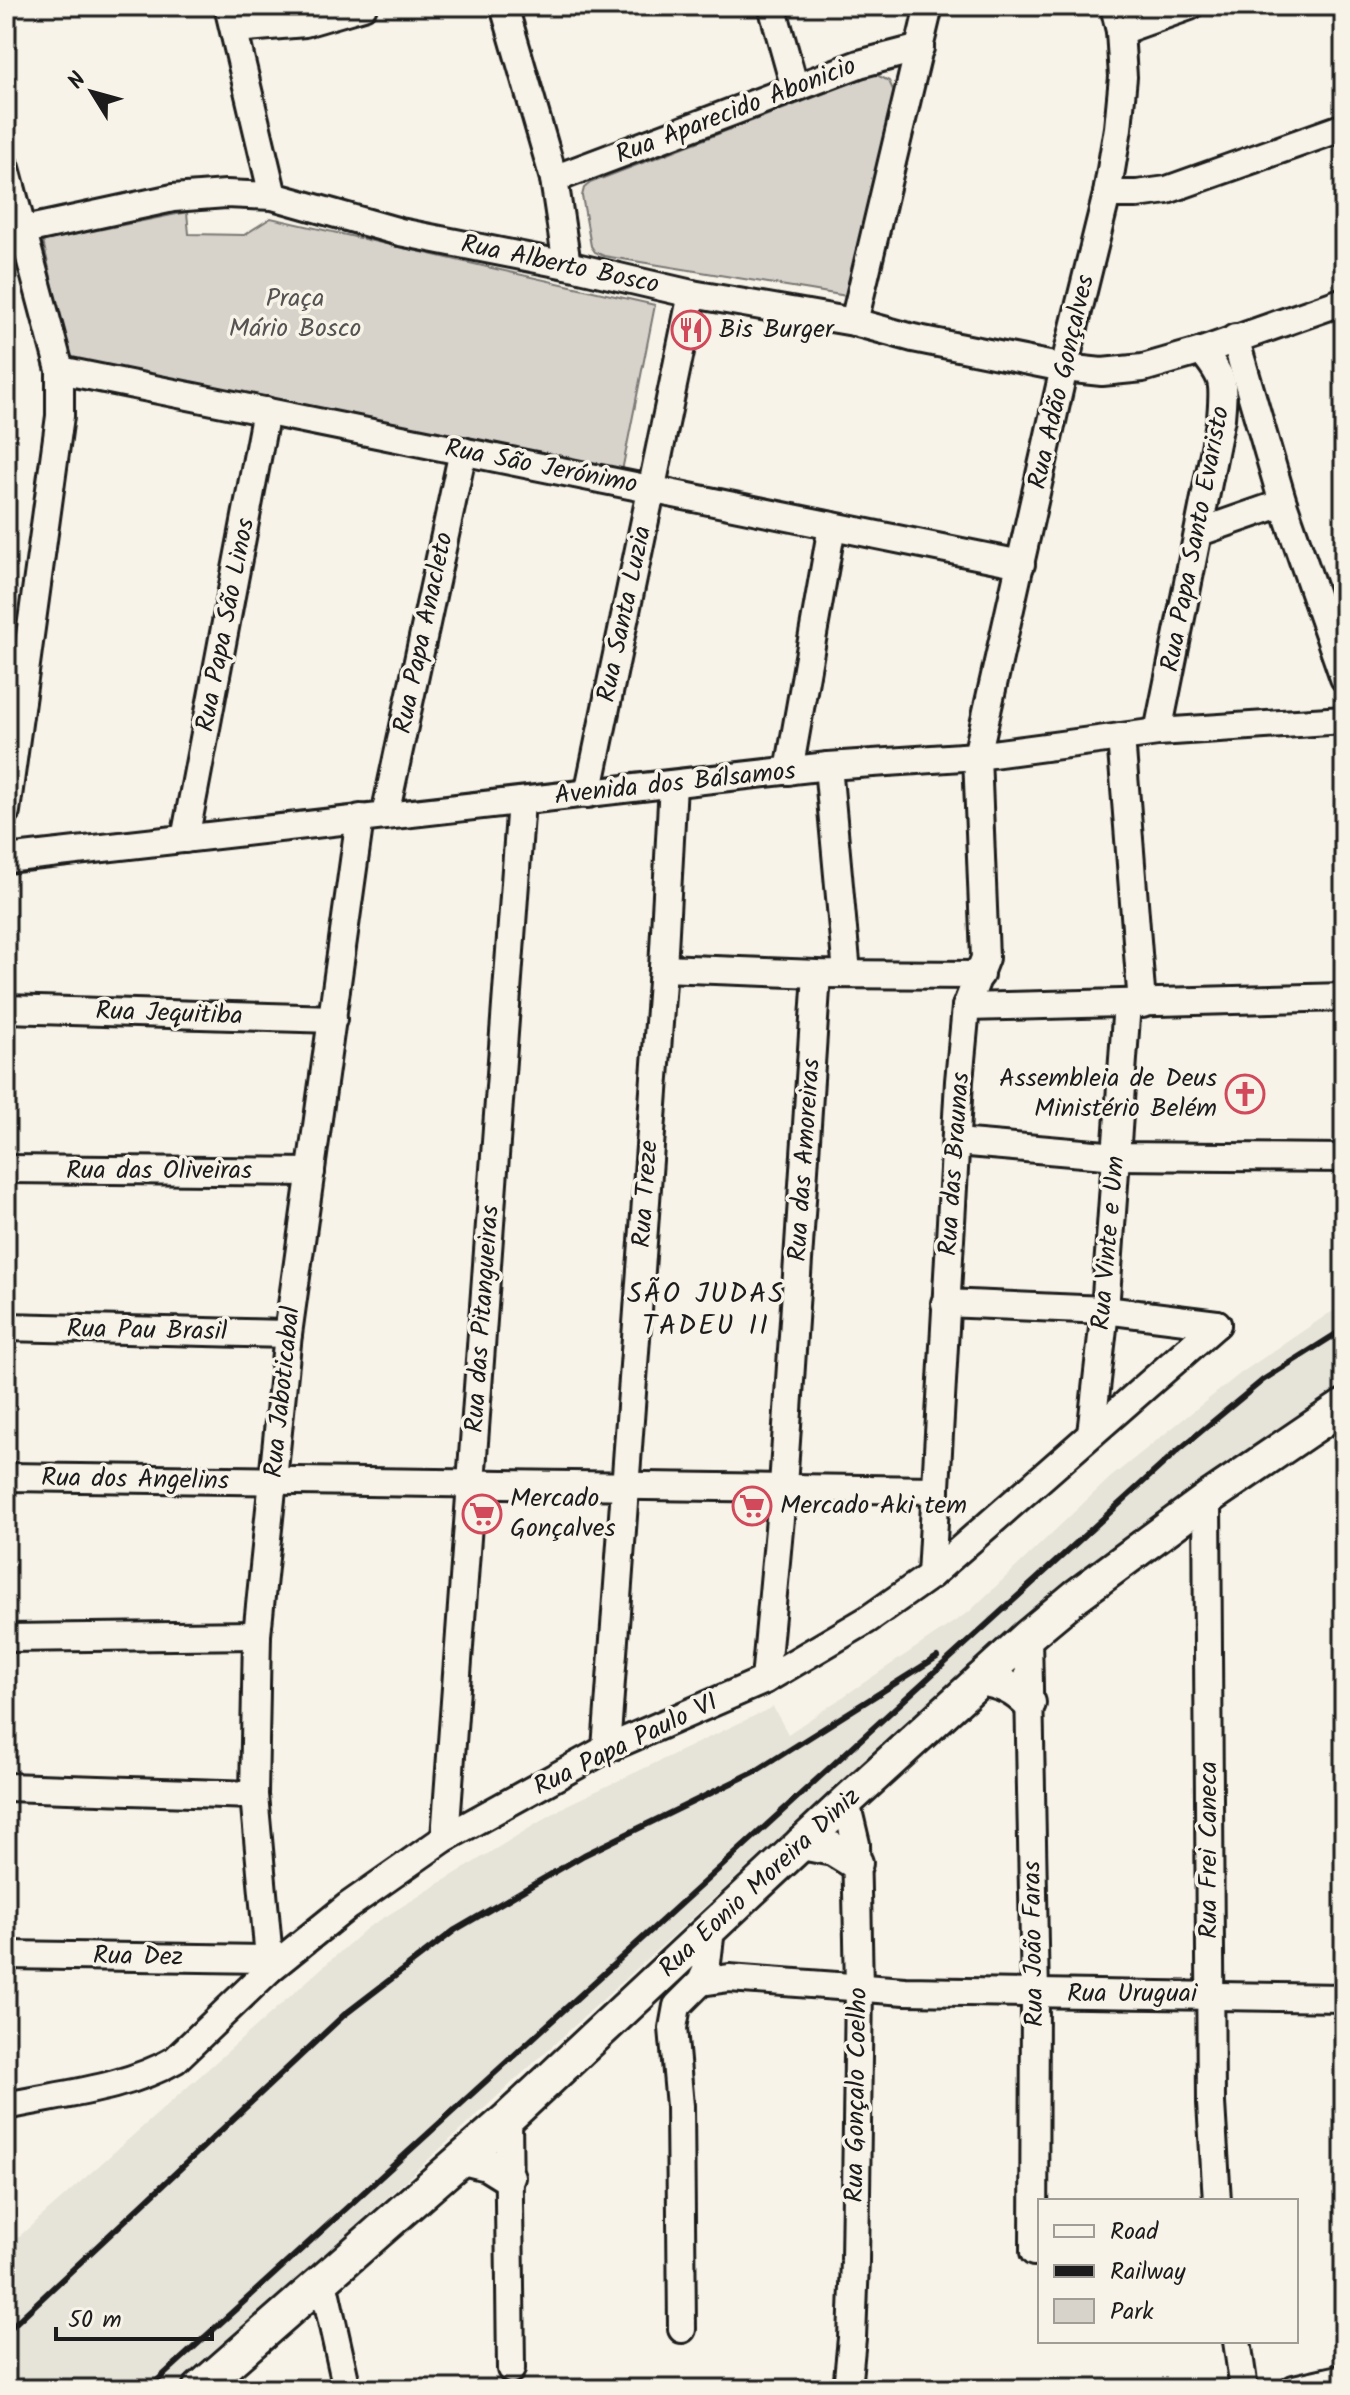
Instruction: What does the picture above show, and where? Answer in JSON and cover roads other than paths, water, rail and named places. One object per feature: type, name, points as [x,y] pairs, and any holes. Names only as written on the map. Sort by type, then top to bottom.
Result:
[{"type":"main road","name":"Rua Eonio Moreira Diniz","points":[[199,2389],[508,2118],[660,2011],[711,1929],[1028,1636],[1076,1596],[1207,1499],[1344,1406]]},
{"type":"main road","points":[[981,1679],[1017,1690],[1029,1703]]},
{"type":"main road","points":[[802,1843],[833,1849],[856,1863]]},
{"type":"main road","points":[[463,2158],[487,2164],[508,2177]]},
{"type":"street","points":[[273,196],[232,17],[305,23],[363,6]]},
{"type":"street","points":[[504,6],[554,179],[567,265]]},
{"type":"street","points":[[772,6],[795,88]]},
{"type":"street","points":[[854,322],[929,6]]},
{"type":"street","points":[[1117,18],[1190,6]]},
{"type":"street","name":"Rua Adão Gonçalves","points":[[977,756],[1064,368],[1107,194],[1123,77],[1117,18]]},
{"type":"street","name":"Rua Aparecido Abonicio","points":[[554,179],[859,64],[920,48]]},
{"type":"street","points":[[1107,194],[1167,190],[1344,127]]},
{"type":"street","points":[[6,168],[14,232],[60,370],[60,416],[11,742],[6,811]]},
{"type":"street","name":"Rua Alberto Bosco","points":[[14,232],[173,198],[226,194],[273,196],[400,232],[567,265],[692,294],[854,322],[913,338],[1064,368],[1102,372],[1143,368],[1202,351],[1344,301]]},
{"type":"street","name":"Rua Santa Luzia","points":[[588,794],[692,294]]},
{"type":"street","points":[[1235,338],[1283,503],[1344,678]]},
{"type":"street","name":"Rua Papa Santo Evaristo","points":[[1158,732],[1221,418],[1222,378],[1202,351]]},
{"type":"street","name":"Rua São Jerónimo","points":[[60,370],[1021,564]]},
{"type":"street","name":"Rua Papa São Linos","points":[[185,839],[266,411]]},
{"type":"street","points":[[1221,418],[1232,411],[1257,412]]},
{"type":"street","name":"Rua Papa Anacleto","points":[[373,816],[463,451]]},
{"type":"street","points":[[1200,532],[1283,503]]},
{"type":"street","points":[[789,771],[832,526]]},
{"type":"street","name":"Avenida dos Bálsamos","points":[[6,859],[828,766],[977,756],[1158,732],[1344,720]]},
{"type":"street","name":"Rua Vinte e Um","points":[[1091,1434],[1134,1004],[1121,737]]},
{"type":"street","name":"Rua das Braunas","points":[[931,1575],[945,1303],[966,1007],[985,958],[977,756]]},
{"type":"street","points":[[828,766],[847,973]]},
{"type":"street","name":"Rua Treze","points":[[606,1749],[663,968],[673,784]]},
{"type":"street","name":"Rua das Pitangueiras","points":[[445,1838],[521,801]]},
{"type":"street","name":"Rua Jaboticabal","points":[[270,1964],[254,1795],[257,1635],[288,1334],[333,1019],[373,816]]},
{"type":"street","points":[[663,968],[817,974],[980,975]]},
{"type":"street","name":"Rua das Amoreiras","points":[[765,1680],[783,1486],[817,974]]},
{"type":"street","points":[[966,1007],[1344,997]]},
{"type":"street","name":"Rua Jequitiba","points":[[6,1009],[333,1019]]},
{"type":"street","points":[[957,1142],[1117,1156],[1344,1158]]},
{"type":"street","name":"Rua das Oliveiras","points":[[6,1169],[311,1172]]},
{"type":"street","points":[[945,1303],[1105,1310]]},
{"type":"street","name":"Rua Papa Paulo VI","points":[[6,2106],[124,2082],[160,2069],[205,2033],[270,1964],[445,1838],[606,1749],[765,1680],[867,1620],[931,1575],[1217,1324],[1105,1310]]},
{"type":"street","name":"Rua Pau Brasil","points":[[6,1327],[288,1334]]},
{"type":"street","name":"Rua dos Angelins","points":[[6,1477],[936,1490]]},
{"type":"street","name":"Rua Frei Caneca","points":[[1207,1499],[1211,2103],[1217,2199]]},
{"type":"street","points":[[6,1638],[257,1635]]},
{"type":"street","name":"Rua João Faras","points":[[1028,1636],[1035,1995],[1034,2252]]},
{"type":"street","points":[[6,1787],[254,1795]]},
{"type":"street","name":"Rua Gonçalo Coelho","points":[[846,1802],[856,1844],[859,1988],[855,2261],[847,2389]]},
{"type":"street","points":[[682,2329],[680,2106],[660,2011],[713,1976],[711,1929]]},
{"type":"street","name":"Rua Dez","points":[[6,1955],[270,1964]]},
{"type":"street","name":"Rua Uruguai","points":[[713,1976],[859,1988],[1035,1995],[1210,1994],[1344,1998]]},
{"type":"street","points":[[508,2118],[511,2369]]},
{"type":"street","points":[[323,2281],[347,2389]]},
{"type":"street","points":[[1237,2343],[1244,2389]]},
{"type":"street","points":[[1294,2389],[1344,2378]]},
{"type":"railway","points":[[148,2389],[1175,1453],[1263,1380],[1344,1329]]},
{"type":"railway","points":[[6,2332],[344,2015],[455,1930],[584,1855],[756,1771],[937,1657]]},
{"type":"place","name":"Bis Burger","points":[[691,330]]},
{"type":"place","name":"Assembleia de Deus Ministério Belém","points":[[1245,1094]]},
{"type":"place","name":"Mercado Aki tem","points":[[752,1506]]},
{"type":"place","name":"Mercado Gonçalves","points":[[482,1514]]},
{"type":"district","name":"SÃO JUDAS TADEU II","points":[[706,1310]]},
{"type":"park label","name":"Praça Mário Bosco","points":[[295,314]]}]
